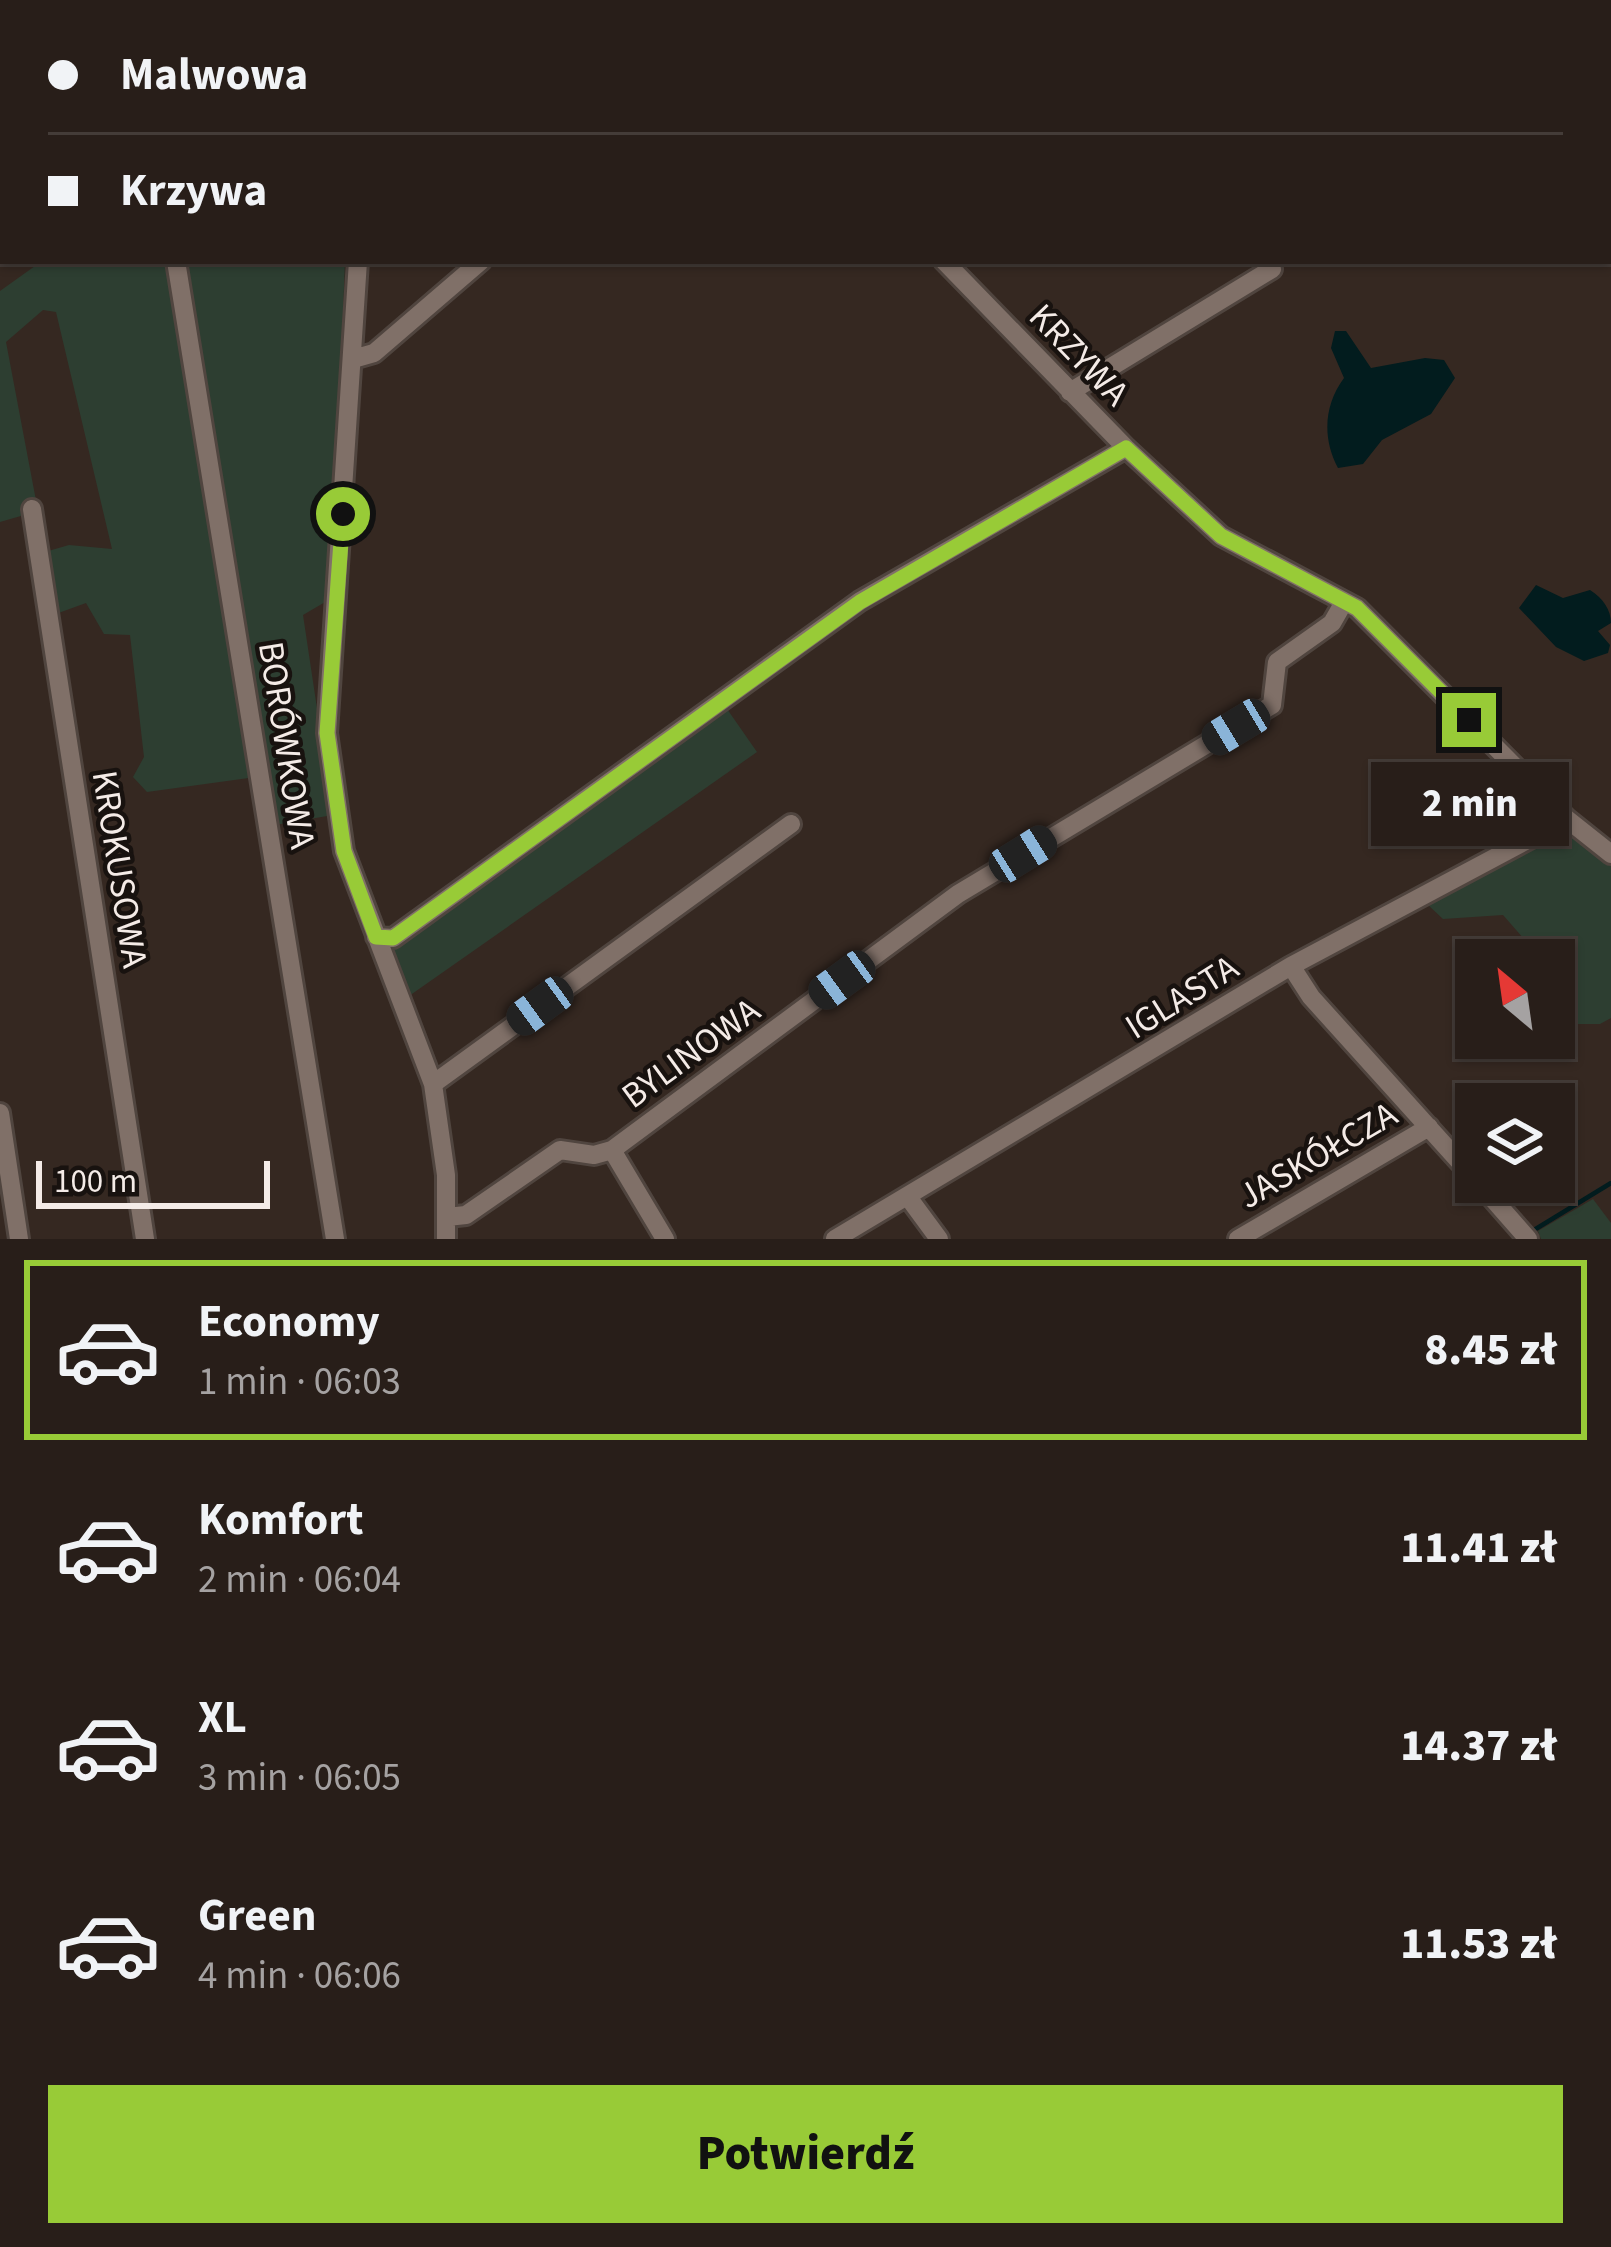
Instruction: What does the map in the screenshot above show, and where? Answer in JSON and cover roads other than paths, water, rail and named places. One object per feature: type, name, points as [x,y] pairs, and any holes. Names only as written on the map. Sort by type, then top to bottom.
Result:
[{"type":"street","name":"BORÓWKOWA","points":[[176,264],[335,1239]]},
{"type":"street","points":[[358,264],[327,733],[344,851],[433,1084],[446,1239]]},
{"type":"street","points":[[352,359],[374,353],[478,264]]},
{"type":"street","name":"KRZYWA","points":[[947,264],[1126,448],[1221,536],[1372,622],[1567,819],[1611,854]]},
{"type":"street","points":[[1070,392],[1272,269]]},
{"type":"street","points":[[376,937],[393,938],[860,602],[1126,448]]},
{"type":"street","name":"KROKUSOWA","points":[[32,509],[145,1239]]},
{"type":"street","name":"BYLINOWA","points":[[447,1217],[466,1215],[560,1150],[594,1156],[612,1150],[958,894],[1271,705],[1277,662],[1332,623],[1344,602]]},
{"type":"street","name":"IGLASTA","points":[[835,1239],[1291,966],[1567,819]]},
{"type":"street","points":[[433,1084],[790,824]]},
{"type":"street","name":"JASKÓŁCZA","points":[[1291,966],[1311,997],[1455,1156]]},
{"type":"street","points":[[0,1112],[19,1239]]},
{"type":"street","name":"JASKÓŁCZA","points":[[1238,1239],[1429,1127]]},
{"type":"street","points":[[612,1150],[665,1239]]},
{"type":"street","points":[[908,1197],[939,1239]]},
{"type":"street","name":"JASKÓŁCZA","points":[[1496,1203],[1528,1239]]},
{"type":"water","points":[[1335,331],[1346,331],[1371,368],[1425,358],[1444,360],[1455,378],[1431,414],[1382,440],[1363,464],[1338,468],[1328,433],[1332,399],[1344,378],[1331,348]]},
{"type":"water","points":[[1536,585],[1563,598],[1590,590],[1599,597],[1611,618],[1598,631],[1610,645],[1608,653],[1584,661],[1556,647],[1519,608]]},
{"type":"waterway","points":[[1534,1230],[1611,1183]]}]
